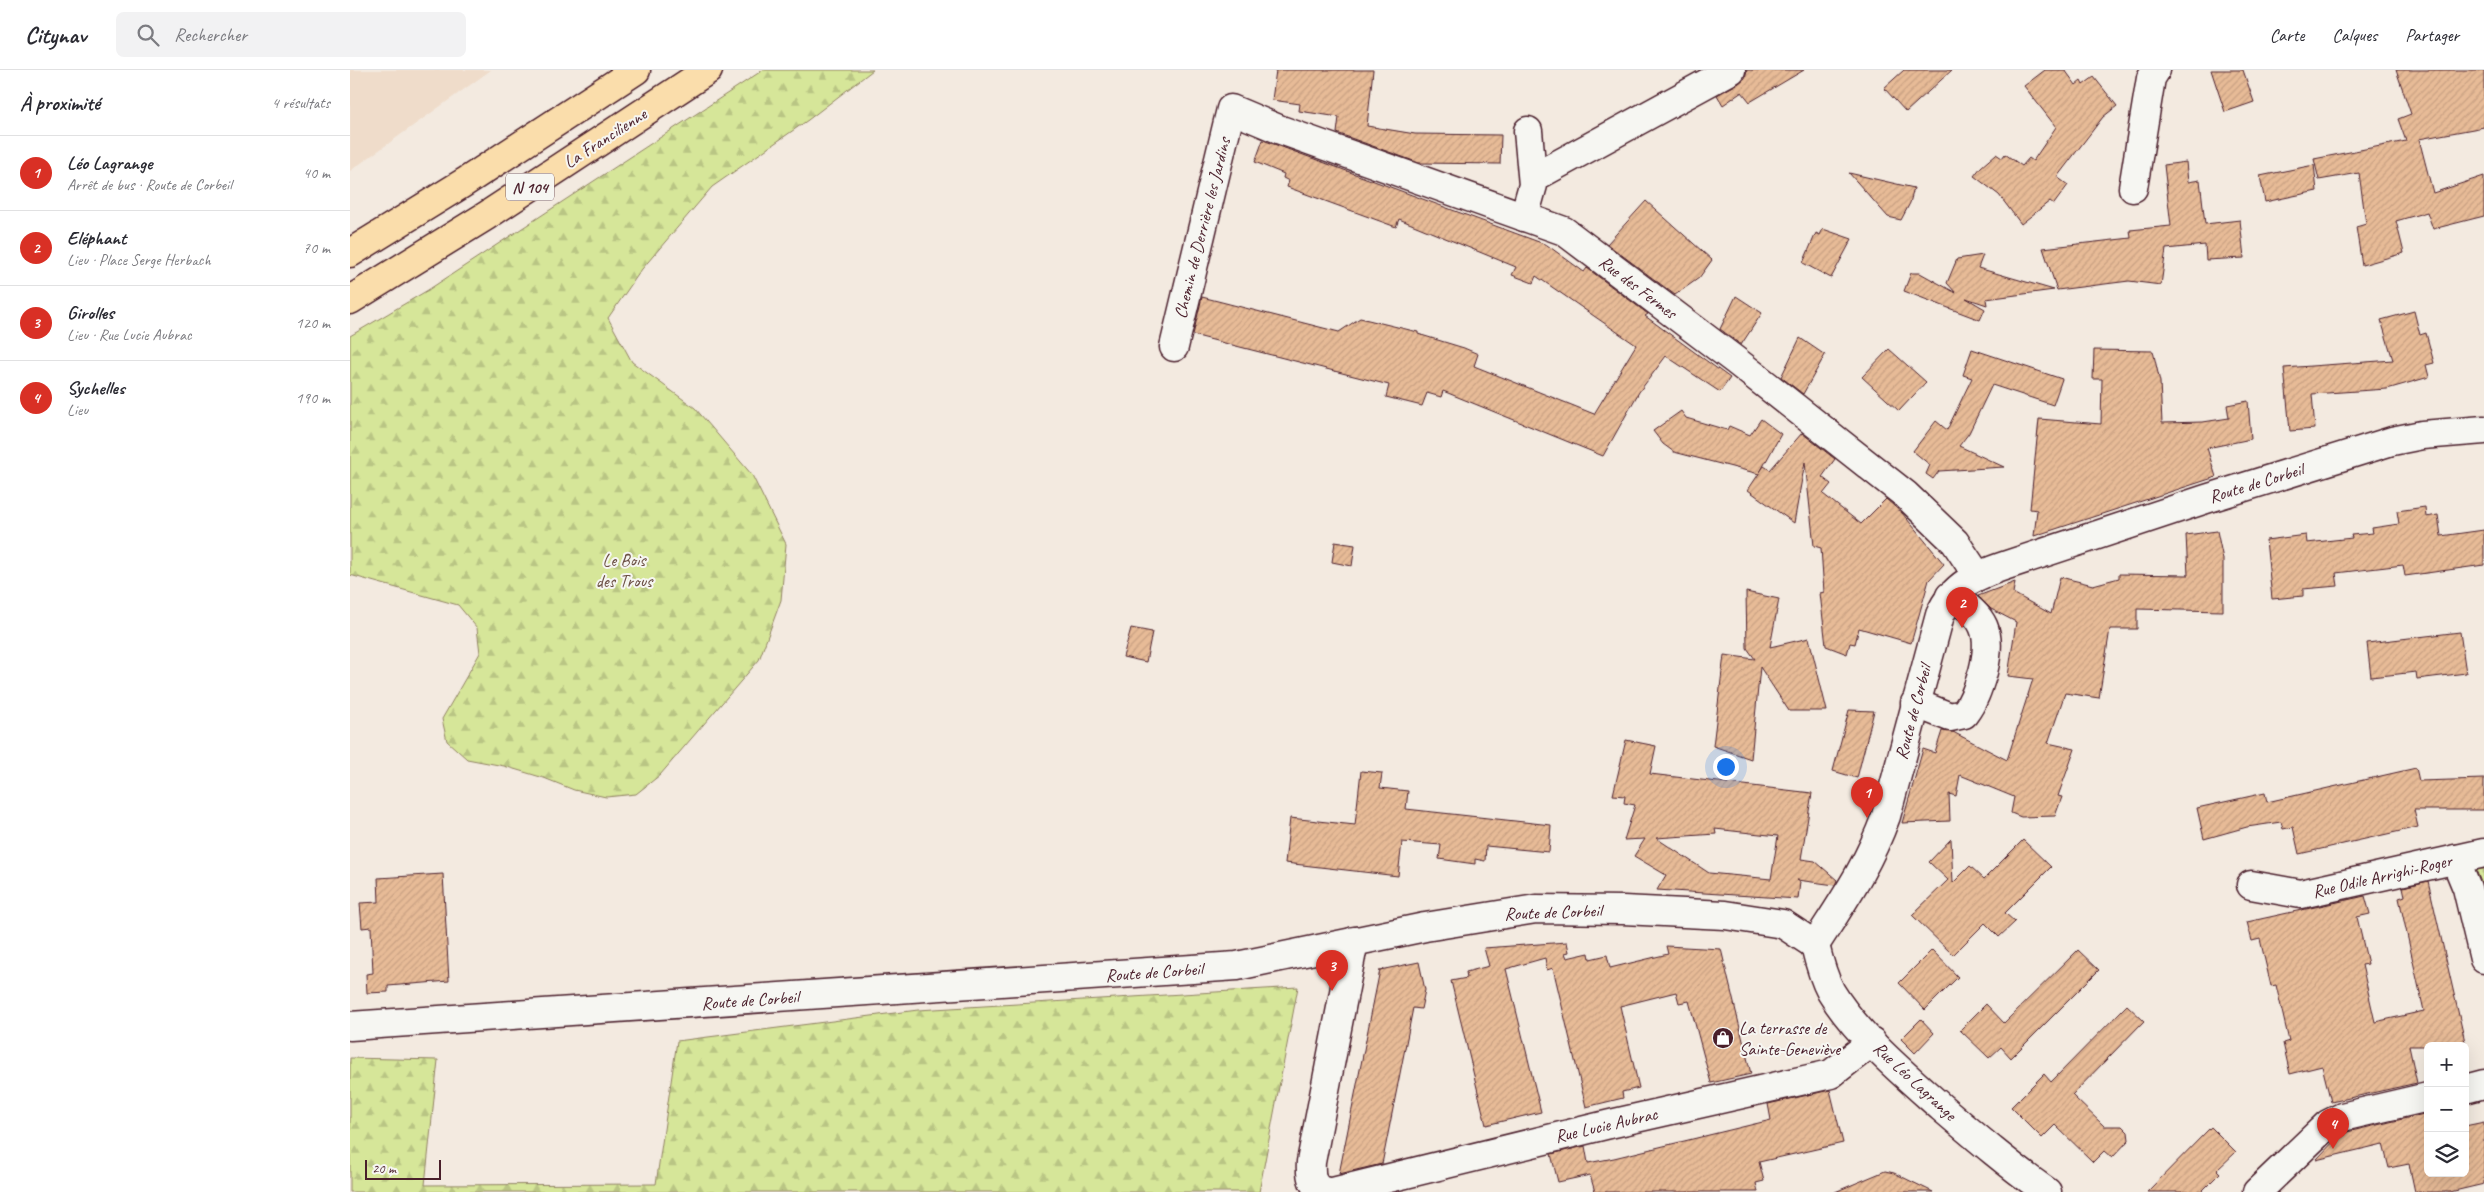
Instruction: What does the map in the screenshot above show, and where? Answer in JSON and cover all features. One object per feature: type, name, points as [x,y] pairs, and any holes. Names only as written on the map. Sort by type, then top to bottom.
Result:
[{"type":"highway","name":"N 104","points":[[350,253],[465,182],[636,70]]},
{"type":"highway","name":"La Francilienne","points":[[350,300],[486,216],[708,70]]},
{"type":"street","points":[[1532,178],[1731,70]]},
{"type":"street","points":[[2133,188],[2151,78],[2156,70]]},
{"type":"street","name":"Rue des Fermes","points":[[1231,109],[1281,130],[1564,231],[1736,361],[1890,482],[1934,520],[1955,542],[1976,575]]},
{"type":"street","name":"Chemin de Derrière les Jardins","points":[[1174,346],[1231,109]]},
{"type":"street","points":[[1524,217],[1533,185],[1528,131]]},
{"type":"street","name":"Route de Corbeil","points":[[350,1026],[1177,971],[1274,960],[1495,914],[1536,909],[1725,915],[1784,924],[1815,945],[1857,882],[1874,848],[1886,816],[1940,615],[1950,596],[1960,585],[1976,575],[2206,499],[2392,441],[2422,435],[2484,430]]},
{"type":"street","points":[[1915,704],[1950,717],[1964,714],[1977,692],[1989,644],[1982,624],[1968,605],[1950,596]]},
{"type":"street","name":"Rue Odile Arrighi-Roger","points":[[2251,885],[2301,894],[2484,853]]},
{"type":"street","points":[[2455,859],[2468,888],[2484,959]]},
{"type":"street","name":"Rue Lucie Aubrac","points":[[1354,942],[1311,1162],[1311,1178],[1315,1185],[1330,1192],[1806,1078],[1831,1074],[1872,1042]]},
{"type":"street","name":"Rue Léo Lagrange","points":[[1815,945],[1821,972],[1832,993],[1897,1069],[2046,1192]]},
{"type":"street","points":[[2469,1088],[2484,1084]]},
{"type":"street","points":[[2257,1192],[2328,1124],[2342,1117],[2424,1099]]},
{"type":"shaded area","points":[[350,70],[491,70],[350,171]]},
{"type":"green space","name":"Le Bois des Trous","points":[[763,70],[873,70],[808,120],[712,187],[642,269],[608,318],[632,362],[695,408],[752,475],[786,544],[781,600],[759,660],[660,775],[636,794],[606,797],[574,790],[544,778],[504,766],[467,759],[447,741],[442,719],[480,653],[477,628],[458,605],[350,575],[350,336],[428,290]]},
{"type":"green space","points":[[2473,869],[2484,869],[2484,916]]},
{"type":"green space","points":[[1298,987],[1259,1192],[350,1192],[350,1058],[438,1060],[425,1185],[656,1184],[677,1041],[918,1010]]},
{"type":"building","points":[[1276,70],[1373,70],[1367,126],[1415,134],[1501,135],[1500,164],[1419,163],[1337,133],[1339,117],[1299,111],[1300,104],[1272,100]]},
{"type":"building","points":[[1747,70],[1804,70],[1750,102],[1742,92],[1723,105],[1717,95],[1745,78]]},
{"type":"building","points":[[1904,70],[1952,70],[1906,112],[1884,88]]},
{"type":"building","points":[[2045,70],[2065,70],[2076,85],[2081,81],[2083,85],[2094,77],[2117,106],[2103,117],[2057,177],[2068,185],[2054,204],[2050,201],[2021,224],[1999,195],[1974,176],[1996,154],[2002,158],[2005,154],[2022,166],[2029,158],[2033,161],[2056,127],[2024,86]]},
{"type":"building","points":[[2211,70],[2243,70],[2254,102],[2225,112]]},
{"type":"building","points":[[2396,70],[2484,70],[2484,127],[2419,139],[2433,193],[2484,176],[2484,216],[2433,229],[2427,212],[2396,221],[2404,253],[2362,265],[2356,227],[2366,224],[2359,173],[2319,180],[2314,159],[2406,141],[2398,119],[2411,114]]},
{"type":"building","points":[[1263,140],[1547,245],[1584,272],[1587,268],[1648,314],[1645,316],[1730,378],[1720,392],[1666,356],[1639,392],[1603,456],[1443,391],[1441,397],[1427,393],[1422,406],[1386,397],[1389,385],[1193,335],[1202,297],[1339,332],[1360,318],[1418,332],[1418,334],[1464,348],[1478,354],[1474,366],[1594,414],[1636,345],[1536,276],[1533,283],[1512,275],[1516,267],[1399,219],[1396,227],[1287,187],[1289,181],[1283,178],[1284,174],[1255,162]]},
{"type":"building","points":[[2186,162],[2188,182],[2200,180],[2205,224],[2240,220],[2244,258],[2206,260],[2205,245],[2166,249],[2161,285],[2129,281],[2057,290],[2043,248],[2131,238],[2130,230],[2171,226],[2164,165]]},
{"type":"building","points":[[2314,165],[2317,191],[2265,202],[2260,176]]},
{"type":"building","points":[[1849,173],[1914,188],[1910,203],[1901,220],[1888,217]]},
{"type":"building","points":[[1646,201],[1712,260],[1699,278],[1675,295],[1607,244]]},
{"type":"building","points":[[1823,229],[1852,239],[1831,278],[1803,263],[1816,233],[1820,235]]},
{"type":"building","points":[[1983,255],[1978,268],[2054,290],[1986,299],[1987,305],[1966,298],[1985,309],[1980,320],[1904,291],[1911,273],[1920,273],[1956,293],[1947,283],[1957,259]]},
{"type":"building","points":[[1736,296],[1762,313],[1741,345],[1720,329]]},
{"type":"building","points":[[2414,311],[2420,335],[2426,333],[2434,363],[2426,365],[2429,377],[2387,389],[2312,394],[2315,429],[2290,431],[2284,368],[2393,360],[2381,320]]},
{"type":"building","points":[[1800,338],[1825,355],[1803,394],[1781,377]]},
{"type":"building","points":[[1889,349],[1926,382],[1899,411],[1862,377]]},
{"type":"building","points":[[1972,349],[2062,379],[2053,405],[1992,385],[1969,433],[1959,446],[2004,467],[1939,471],[1933,479],[1926,474],[1930,465],[1913,451],[1936,421],[1947,430],[1972,378],[1963,375]]},
{"type":"building","points":[[2094,350],[2153,351],[2160,382],[2162,423],[2203,422],[2229,418],[2227,405],[2248,401],[2251,439],[2207,448],[2216,477],[2034,536],[2037,510],[2030,509],[2039,419],[2101,424],[2102,379],[2093,379]]},
{"type":"building","points":[[1681,411],[1686,418],[1727,430],[1729,426],[1750,435],[1761,419],[1781,434],[1759,474],[1674,452],[1663,444],[1653,431]]},
{"type":"building","points":[[1802,433],[1835,459],[1822,477],[1831,484],[1823,494],[1861,524],[1886,499],[1902,513],[1944,564],[1929,580],[1911,643],[1859,628],[1855,644],[1850,643],[1847,654],[1826,646],[1820,593],[1824,592],[1821,548],[1814,546],[1805,462],[1794,523],[1748,490],[1764,466],[1770,470]]},
{"type":"building","points":[[2425,507],[2426,517],[2438,515],[2441,536],[2484,530],[2484,565],[2405,576],[2403,565],[2336,573],[2338,586],[2303,589],[2303,596],[2272,599],[2266,540],[2306,535],[2307,543],[2352,538],[2351,535],[2373,533],[2372,528],[2399,524],[2397,511]]},
{"type":"building","points":[[2217,531],[2223,559],[2223,611],[2137,609],[2137,629],[2110,629],[2099,698],[2065,693],[2048,743],[2075,749],[2058,796],[2062,797],[2055,816],[2021,817],[2011,813],[2014,797],[1960,775],[1956,796],[1949,794],[1950,821],[1902,823],[1923,749],[1935,753],[1942,731],[1953,732],[2007,760],[2033,679],[2008,676],[2016,622],[1991,609],[1978,596],[2015,582],[2013,593],[2051,614],[2060,577],[2093,585],[2119,578],[2119,574],[2188,575],[2186,535]]},
{"type":"building","points":[[1335,542],[1355,545],[1352,566],[1332,562]]},
{"type":"building","points":[[1746,592],[1779,599],[1770,647],[1809,638],[1827,711],[1789,711],[1760,667],[1751,759],[1713,746],[1724,655],[1755,659],[1747,648]]},
{"type":"building","points":[[1131,628],[1152,632],[1146,662],[1123,657]]},
{"type":"building","points":[[2460,632],[2466,673],[2417,679],[2416,672],[2371,677],[2367,643]]},
{"type":"building","points":[[1849,710],[1874,711],[1857,778],[1833,771]]},
{"type":"building","points":[[1626,740],[1656,746],[1650,774],[1812,793],[1801,859],[1815,861],[1837,880],[1835,885],[1797,880],[1800,882],[1798,899],[1657,890],[1666,875],[1634,856],[1645,839],[1624,840],[1635,805],[1624,803],[1625,796],[1613,795]],"holes":[[[1715,829],[1778,836],[1771,879],[1709,873],[1656,838],[1716,834]]]},
{"type":"building","points":[[2416,768],[2419,781],[2484,779],[2484,810],[2414,810],[2418,827],[2299,854],[2293,827],[2283,829],[2281,822],[2247,827],[2204,839],[2197,808],[2265,793],[2267,802]]},
{"type":"building","points":[[1361,771],[1382,773],[1380,788],[1408,791],[1406,809],[1551,825],[1549,852],[1486,846],[1485,861],[1475,859],[1475,864],[1439,859],[1441,845],[1402,842],[1398,876],[1285,863],[1290,818],[1355,825]]},
{"type":"building","points":[[1951,839],[1953,883],[1970,866],[1984,879],[2023,840],[2051,867],[2005,913],[2015,922],[1999,937],[1985,923],[1953,955],[1912,915],[1948,880],[1929,862]]},
{"type":"building","points":[[443,874],[449,981],[388,986],[388,992],[367,993],[366,974],[373,973],[371,927],[362,928],[360,903],[379,902],[378,878]]},
{"type":"building","points":[[2428,881],[2465,1042],[2424,1042],[2424,1046],[2409,1046],[2417,1083],[2331,1102],[2322,1066],[2290,1074],[2283,1043],[2289,1041],[2276,985],[2271,986],[2260,939],[2252,941],[2247,922],[2365,896],[2370,914],[2357,917],[2368,964],[2362,965],[2375,1022],[2424,1011],[2399,898],[2405,896],[2403,887]]},
{"type":"building","points":[[1567,942],[1569,952],[1565,953],[1567,958],[1589,953],[1590,959],[1607,955],[1610,968],[1668,954],[1666,946],[1721,949],[1751,1074],[1711,1083],[1689,1001],[1679,1003],[1676,992],[1620,1006],[1639,1088],[1622,1092],[1623,1098],[1586,1107],[1553,968],[1547,970],[1545,958],[1506,969],[1541,1112],[1486,1125],[1451,981],[1467,978],[1466,972],[1489,966],[1484,948]]},
{"type":"building","points":[[1932,950],[1958,977],[1925,1010],[1899,983]]},
{"type":"building","points":[[2078,950],[2099,970],[2011,1058],[2001,1047],[1989,1058],[1960,1030],[1986,1004],[2004,1023]]},
{"type":"building","points":[[1419,962],[1425,990],[1421,1009],[1413,1008],[1382,1164],[1339,1174],[1380,970]]},
{"type":"building","points":[[2127,1005],[2144,1021],[2072,1095],[2104,1126],[2122,1126],[2128,1132],[2129,1140],[2112,1158],[2104,1151],[2093,1162],[2055,1125],[2042,1138],[2011,1107],[2044,1074],[2051,1082]]},
{"type":"building","points":[[1921,1019],[1934,1033],[1915,1053],[1901,1039]]},
{"type":"building","points":[[1830,1090],[1843,1143],[1759,1162],[1764,1181],[1756,1183],[1758,1192],[1595,1192],[1590,1175],[1558,1182],[1551,1154],[1585,1146],[1588,1163],[1614,1158],[1771,1120],[1768,1104]]},
{"type":"building","points":[[2424,1114],[2424,1177],[2469,1177],[2469,1125],[2484,1122],[2484,1184],[2450,1192],[2415,1192],[2409,1164],[2389,1168],[2383,1144],[2316,1160],[2339,1136],[2347,1132]]},
{"type":"building","points":[[2211,1127],[2236,1152],[2217,1170],[2220,1173],[2201,1192],[2147,1192]]},
{"type":"building","points":[[1885,1171],[1894,1173],[1933,1192],[1835,1192]]},
{"type":"place","name":"Eléphant","points":[[1962,628]]},
{"type":"place","name":"Léo Lagrange","points":[[1867,818]]},
{"type":"place","name":"Girolles","points":[[1332,991]]},
{"type":"place","name":"La terrasse de Sainte-Geneviève","points":[[1723,1038]]},
{"type":"place","name":"Sychelles","points":[[2333,1149]]}]
